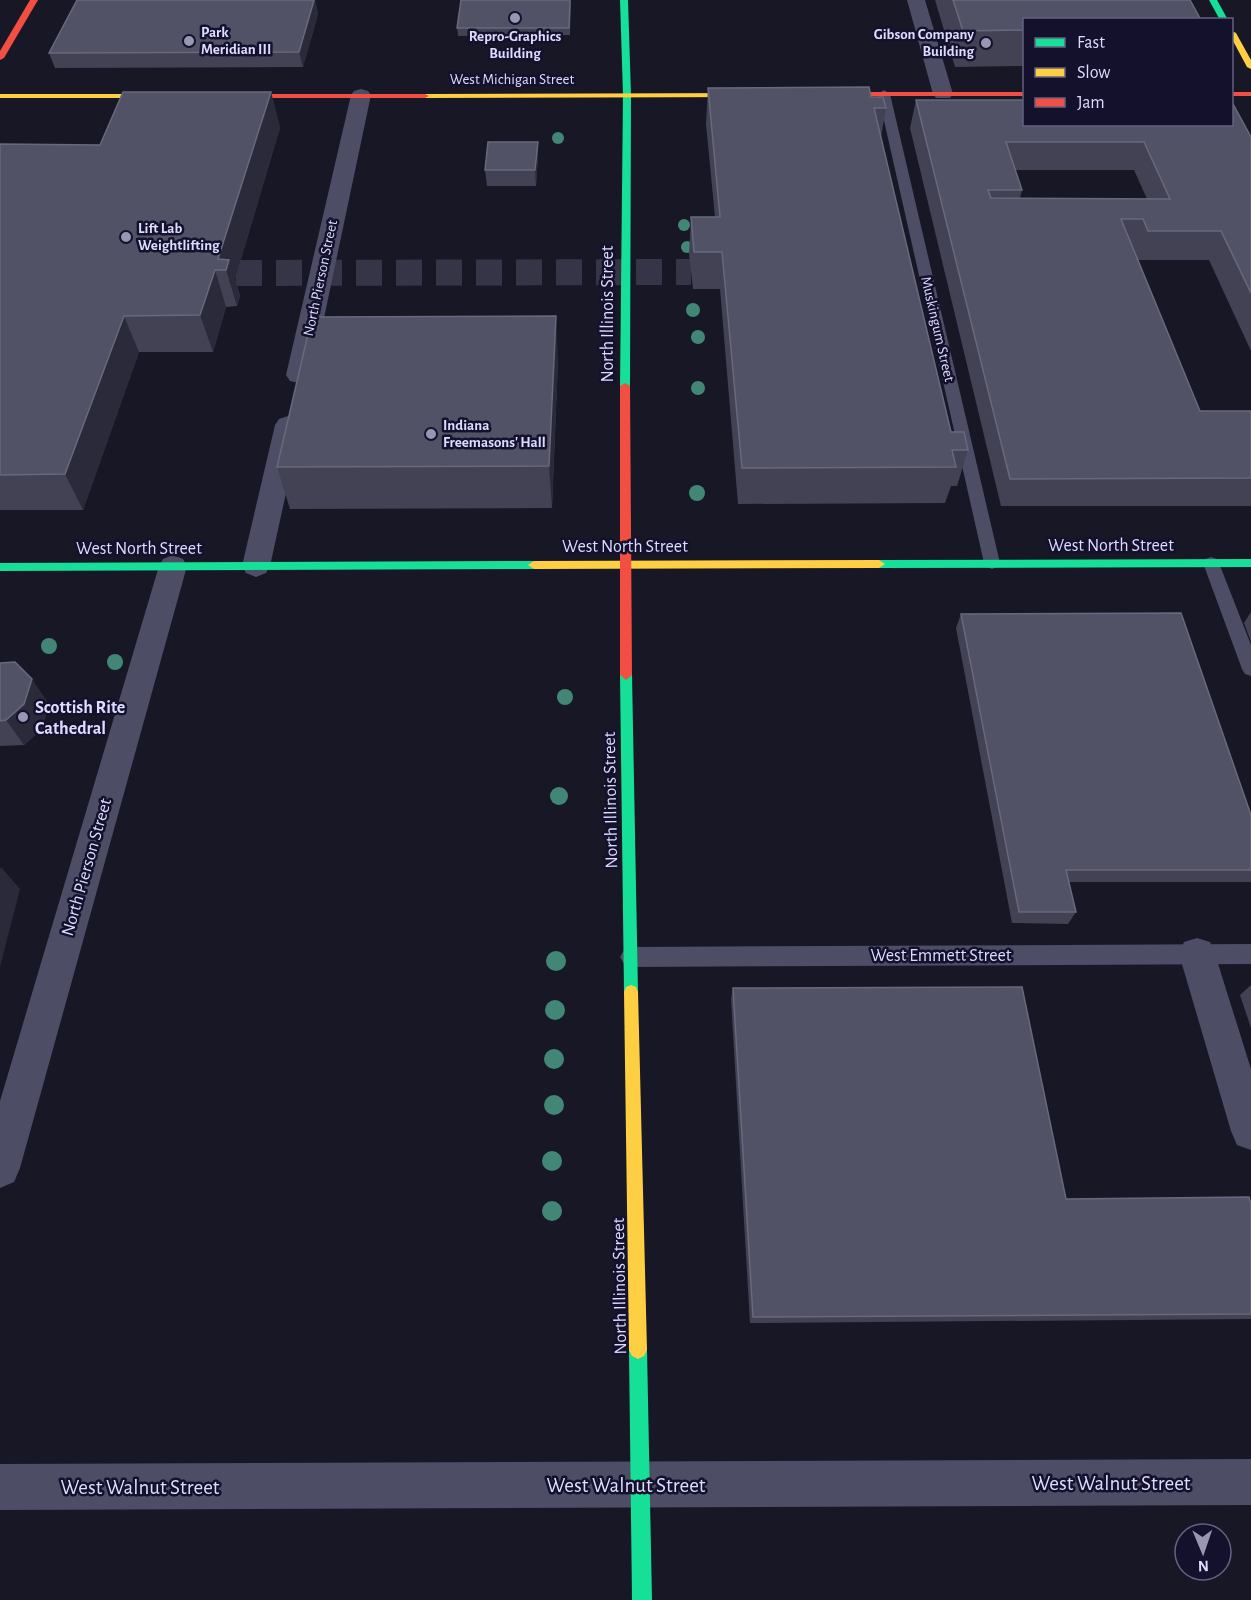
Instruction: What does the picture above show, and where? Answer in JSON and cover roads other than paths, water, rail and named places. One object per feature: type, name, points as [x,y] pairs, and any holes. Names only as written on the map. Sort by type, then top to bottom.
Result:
[{"type":"main road","points":[[0,58],[34,0]]},
{"type":"main road","name":"North Illinois Street","points":[[624,0],[627,95],[624,565],[642,1600]]},
{"type":"main road","points":[[1213,0],[1223,18]]},
{"type":"main road","points":[[1233,35],[1251,66]]},
{"type":"main road","points":[[814,94],[1023,94]]},
{"type":"main road","points":[[1233,94],[1251,94]]},
{"type":"main road","name":"West Michigan Street","points":[[209,96],[763,95]]},
{"type":"main road","points":[[0,96],[186,96]]},
{"type":"main road","name":"West North Street","points":[[0,567],[1251,562]]},
{"type":"street","points":[[916,0],[943,94]]},
{"type":"street","name":"North Pierson Street","points":[[256,566],[361,95]]},
{"type":"street","name":"North Pierson Street","points":[[0,1168],[173,566]]},
{"type":"street","points":[[1197,954],[1251,1131]]},
{"type":"street","name":"West Walnut Street","points":[[0,1487],[1251,1482]]},
{"type":"lane","name":"Muskingum Street","points":[[884,94],[992,563]]},
{"type":"lane","points":[[1211,563],[1251,669]]},
{"type":"lane","name":"West Emmett Street","points":[[631,957],[1251,954]]},
{"type":"tunnel","points":[[236,273],[691,272]]},
{"type":"place","name":"Repro-Graphics Building","points":[[515,18]]},
{"type":"place","name":"Park Meridian III","points":[[189,41]]},
{"type":"place","name":"Gibson Company Building","points":[[986,43]]},
{"type":"place","name":"Lift Lab Weightlifting","points":[[126,237]]},
{"type":"place","name":"Indiana Freemasons' Hall","points":[[431,434]]},
{"type":"place","name":"Scottish Rite Cathedral","points":[[23,717]]}]
